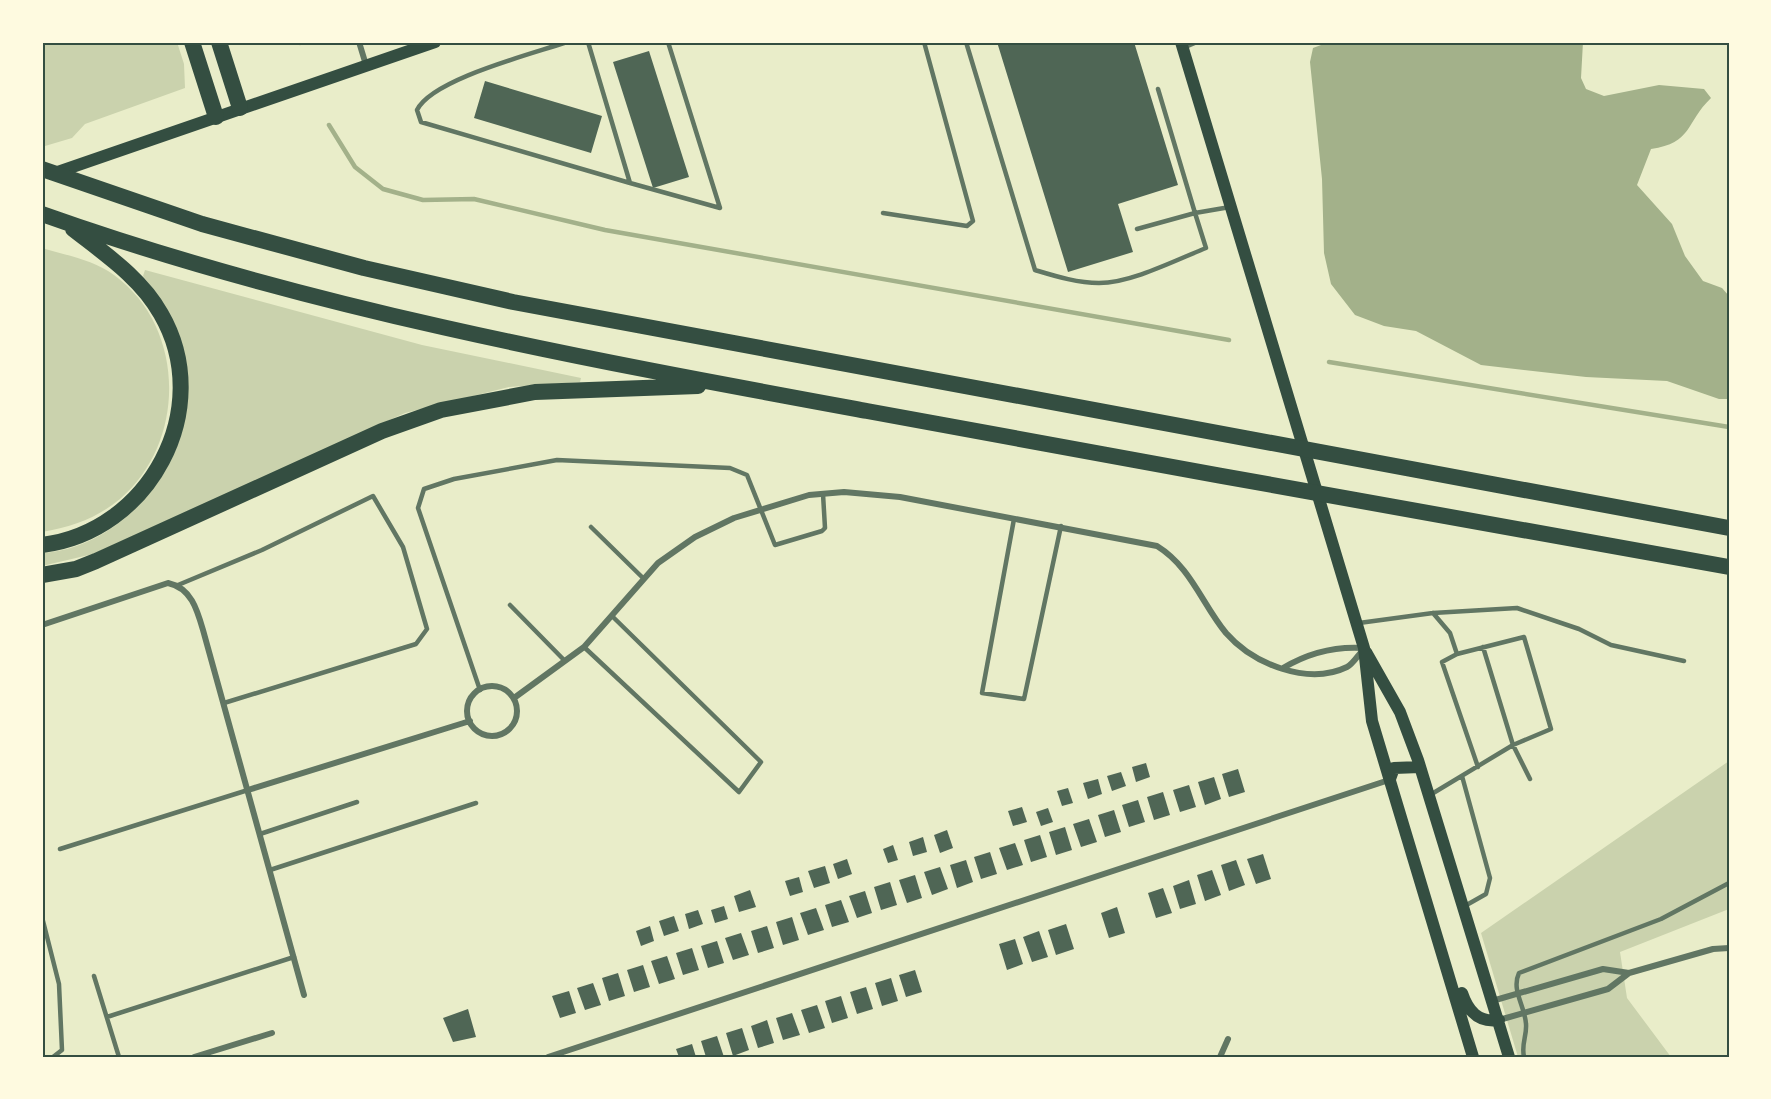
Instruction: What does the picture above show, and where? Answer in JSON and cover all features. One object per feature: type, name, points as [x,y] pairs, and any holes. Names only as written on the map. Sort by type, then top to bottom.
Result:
[{"type":"highway","points":[[192,42],[216,117]]},
{"type":"highway","points":[[219,42],[240,108]]},
{"type":"highway","points":[[42,169],[202,224],[290,249],[513,302],[1729,528]]},
{"type":"highway","points":[[42,214],[225,272],[374,311],[525,345],[729,386],[1276,487],[1729,567]]},
{"type":"highway","points":[[42,545],[90,532],[108,522],[138,498],[161,467],[170,446],[180,400],[174,346],[162,315],[150,296],[119,265],[63,221]]},
{"type":"highway","points":[[42,575],[76,569],[96,561],[382,431],[441,410],[536,392],[729,386]]},
{"type":"main road","points":[[42,177],[367,66],[422,44],[435,42]]},
{"type":"main road","points":[[1182,45],[1356,624],[1364,648],[1400,712],[1420,767],[1509,1057]]},
{"type":"main road","points":[[1364,648],[1372,722],[1473,1057]]},
{"type":"main road","points":[[1390,779],[1394,768],[1398,766],[1420,767]]},
{"type":"main road","points":[[1430,914],[1445,939],[1467,1007],[1487,1022],[1499,1020]]},
{"type":"street","points":[[359,42],[367,66]]},
{"type":"street","points":[[514,698],[584,647],[613,617],[658,563],[695,537],[759,509],[823,494],[844,492],[900,497],[1157,546],[1169,554],[1184,571],[1224,631],[1236,644],[1252,656],[1305,676],[1348,666],[1364,648]]},
{"type":"street","points":[[42,625],[168,583],[178,585],[186,591],[197,610],[304,995]]},
{"type":"street","points":[[1283,668],[1301,657],[1344,646],[1364,648]]},
{"type":"street","points":[[498,687],[514,698],[516,718],[504,734],[484,735],[476,730],[470,721],[469,703],[480,690],[498,687]]},
{"type":"street","points":[[248,790],[470,721]]},
{"type":"street","points":[[548,1057],[1390,779]]},
{"type":"street","points":[[1499,1020],[1608,989],[1629,973],[1713,949],[1729,948]]},
{"type":"street","points":[[1492,1001],[1603,969],[1629,973]]},
{"type":"street","points":[[194,1057],[272,1034]]},
{"type":"street","points":[[1220,1057],[1228,1039]]},
{"type":"lane","points":[[567,42],[475,73],[435,91],[421,101],[417,110],[421,122],[720,208],[668,42]]},
{"type":"lane","points":[[884,213],[967,226],[974,221],[924,42]]},
{"type":"lane","points":[[966,42],[1035,270],[1064,279],[1100,283],[1135,275],[1206,248],[1158,89]]},
{"type":"lane","points":[[1182,45],[1197,42]]},
{"type":"lane","points":[[590,43],[630,183]]},
{"type":"lane","points":[[1137,229],[1195,213],[1231,207]]},
{"type":"lane","points":[[480,690],[418,508],[424,489],[454,478],[557,460],[730,468],[747,475],[775,545],[822,531],[825,528],[823,494]]},
{"type":"lane","points":[[178,585],[262,550],[373,496],[404,547],[427,629],[416,644],[224,703]]},
{"type":"lane","points":[[1014,519],[982,693],[1024,699],[1061,526]]},
{"type":"lane","points":[[591,526],[644,579]]},
{"type":"lane","points":[[510,605],[565,661]]},
{"type":"lane","points":[[1356,624],[1433,613],[1518,608],[1579,629],[1611,645],[1684,661]]},
{"type":"lane","points":[[1433,613],[1450,633],[1457,654]]},
{"type":"lane","points":[[584,647],[739,792],[761,762],[613,617]]},
{"type":"lane","points":[[1429,796],[1478,767],[1513,745],[1551,729],[1524,637],[1457,654],[1442,662],[1478,767]]},
{"type":"lane","points":[[1483,647],[1513,745],[1530,780]]},
{"type":"lane","points":[[1462,776],[1490,879],[1486,894],[1464,908]]},
{"type":"lane","points":[[60,849],[248,790]]},
{"type":"lane","points":[[260,834],[357,802]]},
{"type":"lane","points":[[270,870],[476,803]]},
{"type":"lane","points":[[1524,1057],[1522,1042],[1527,1027],[1515,981],[1519,973],[1661,919],[1729,883]]},
{"type":"lane","points":[[42,917],[59,984],[62,1050],[53,1057]]},
{"type":"lane","points":[[107,1017],[294,957]]},
{"type":"lane","points":[[94,976],[119,1057]]},
{"type":"shaded area","points":[[42,42],[177,42],[184,64],[185,88],[85,124],[72,138],[45,146],[42,145]]},
{"type":"shaded area","points":[[1329,42],[1583,42],[1581,78],[1586,89],[1604,96],[1659,85],[1704,89],[1711,98],[1682,137],[1665,146],[1651,149],[1637,185],[1672,224],[1685,256],[1703,281],[1722,288],[1729,296],[1729,399],[1719,399],[1667,381],[1586,377],[1481,365],[1416,331],[1384,326],[1355,315],[1331,284],[1324,253],[1322,179],[1310,62],[1313,48]]},
{"type":"shaded area","points":[[42,248],[98,265],[114,275],[138,297],[155,324],[165,354],[169,385],[167,417],[157,447],[142,475],[120,499],[102,511],[74,524],[42,532]]},
{"type":"shaded area","points":[[145,270],[422,345],[581,378],[580,382],[509,387],[405,413],[93,554],[42,566],[42,553],[68,549],[93,539],[126,517],[158,482],[174,454],[184,424],[187,394],[185,364],[176,334],[162,304],[143,276]]},
{"type":"shaded area","points":[[1729,761],[1729,909],[1620,952],[1627,998],[1671,1057],[1518,1057],[1481,933]]},
{"type":"building","points":[[997,42],[1134,42],[1178,185],[1118,204],[1133,252],[1068,272]]},
{"type":"building","points":[[649,51],[689,177],[653,188],[613,62]]},
{"type":"building","points":[[485,81],[602,116],[591,153],[474,118]]},
{"type":"building","points":[[1146,763],[1150,777],[1136,782],[1132,767]]},
{"type":"building","points":[[1238,769],[1245,792],[1229,797],[1222,774]]},
{"type":"building","points":[[1121,772],[1126,786],[1112,791],[1107,776]]},
{"type":"building","points":[[1214,777],[1221,799],[1205,805],[1198,782]]},
{"type":"building","points":[[1098,779],[1102,794],[1088,799],[1083,783]]},
{"type":"building","points":[[1189,785],[1196,807],[1180,812],[1173,790]]},
{"type":"building","points":[[1068,788],[1073,803],[1062,806],[1057,791]]},
{"type":"building","points":[[1163,792],[1170,815],[1154,820],[1147,797]]},
{"type":"building","points":[[1138,800],[1145,822],[1129,827],[1122,805]]},
{"type":"building","points":[[1022,807],[1027,822],[1013,826],[1008,811]]},
{"type":"building","points":[[1048,808],[1053,822],[1041,826],[1036,812]]},
{"type":"building","points":[[1114,810],[1121,832],[1105,837],[1098,815]]},
{"type":"building","points":[[1089,819],[1097,842],[1081,847],[1073,824]]},
{"type":"building","points":[[1065,827],[1072,850],[1056,855],[1049,832]]},
{"type":"building","points":[[947,830],[953,848],[940,853],[934,835]]},
{"type":"building","points":[[1040,835],[1047,857],[1031,862],[1024,840]]},
{"type":"building","points":[[923,837],[927,852],[913,856],[909,842]]},
{"type":"building","points":[[1015,843],[1023,865],[1007,870],[999,848]]},
{"type":"building","points":[[893,845],[898,860],[888,863],[883,849]]},
{"type":"building","points":[[990,852],[997,874],[981,879],[974,857]]},
{"type":"building","points":[[1263,854],[1271,879],[1256,884],[1247,859]]},
{"type":"building","points":[[847,859],[852,874],[838,879],[833,864]]},
{"type":"building","points":[[966,860],[973,882],[957,888],[950,865]]},
{"type":"building","points":[[1236,860],[1245,885],[1229,891],[1221,865]]},
{"type":"building","points":[[825,866],[830,883],[814,888],[808,871]]},
{"type":"building","points":[[940,867],[948,889],[932,895],[924,872]]},
{"type":"building","points":[[1212,870],[1221,895],[1205,901],[1197,875]]},
{"type":"building","points":[[915,875],[922,898],[907,903],[899,880]]},
{"type":"building","points":[[799,877],[803,892],[790,896],[785,881]]},
{"type":"building","points":[[1189,880],[1196,904],[1180,909],[1173,886]]},
{"type":"building","points":[[890,882],[897,905],[881,910],[874,887]]},
{"type":"building","points":[[1163,888],[1172,913],[1156,918],[1148,893]]},
{"type":"building","points":[[750,890],[756,907],[739,912],[734,896]]},
{"type":"building","points":[[865,891],[872,913],[857,918],[849,896]]},
{"type":"building","points":[[841,900],[849,922],[832,927],[825,905]]},
{"type":"building","points":[[724,906],[728,919],[715,923],[711,910]]},
{"type":"building","points":[[1117,907],[1125,933],[1109,938],[1101,913]]},
{"type":"building","points":[[816,908],[824,930],[808,935],[800,913]]},
{"type":"building","points":[[698,910],[703,924],[689,929],[685,914]]},
{"type":"building","points":[[674,916],[679,931],[664,936],[659,921]]},
{"type":"building","points":[[792,917],[799,940],[783,945],[776,922]]},
{"type":"building","points":[[1066,924],[1074,949],[1056,955],[1048,930]]},
{"type":"building","points":[[650,926],[654,941],[641,946],[636,931]]},
{"type":"building","points":[[767,926],[774,948],[758,953],[751,931]]},
{"type":"building","points":[[1039,931],[1048,957],[1032,962],[1023,937]]},
{"type":"building","points":[[741,933],[749,955],[733,960],[725,938]]},
{"type":"building","points":[[1015,939],[1023,964],[1007,970],[999,944]]},
{"type":"building","points":[[717,941],[724,963],[708,968],[701,946]]},
{"type":"building","points":[[692,948],[699,970],[683,975],[676,953]]},
{"type":"building","points":[[667,956],[675,979],[659,984],[651,961]]},
{"type":"building","points":[[643,965],[650,987],[634,992],[627,970]]},
{"type":"building","points":[[915,970],[922,992],[906,997],[899,975]]},
{"type":"building","points":[[618,973],[625,996],[609,1001],[602,978]]},
{"type":"building","points":[[891,978],[898,1001],[882,1006],[875,983]]},
{"type":"building","points":[[593,983],[601,1005],[585,1010],[577,988]]},
{"type":"building","points":[[866,987],[873,1009],[857,1014],[850,992]]},
{"type":"building","points":[[569,991],[576,1013],[560,1018],[552,996]]},
{"type":"building","points":[[841,996],[848,1018],[832,1023],[825,1001]]},
{"type":"building","points":[[817,1005],[825,1028],[809,1033],[801,1010]]},
{"type":"building","points":[[468,1009],[476,1037],[453,1042],[443,1018]]},
{"type":"building","points":[[792,1013],[800,1035],[783,1040],[776,1018]]},
{"type":"building","points":[[767,1020],[774,1043],[758,1048],[751,1026]]},
{"type":"building","points":[[742,1028],[749,1050],[733,1056],[726,1033]]},
{"type":"building","points":[[717,1036],[724,1057],[706,1057],[701,1041]]},
{"type":"building","points":[[692,1044],[696,1057],[679,1057],[676,1049]]},
{"type":"waterway","points":[[329,125],[355,167],[383,189],[423,200],[474,199],[605,230],[1229,340]]},
{"type":"waterway","points":[[1329,362],[1729,427]]}]
